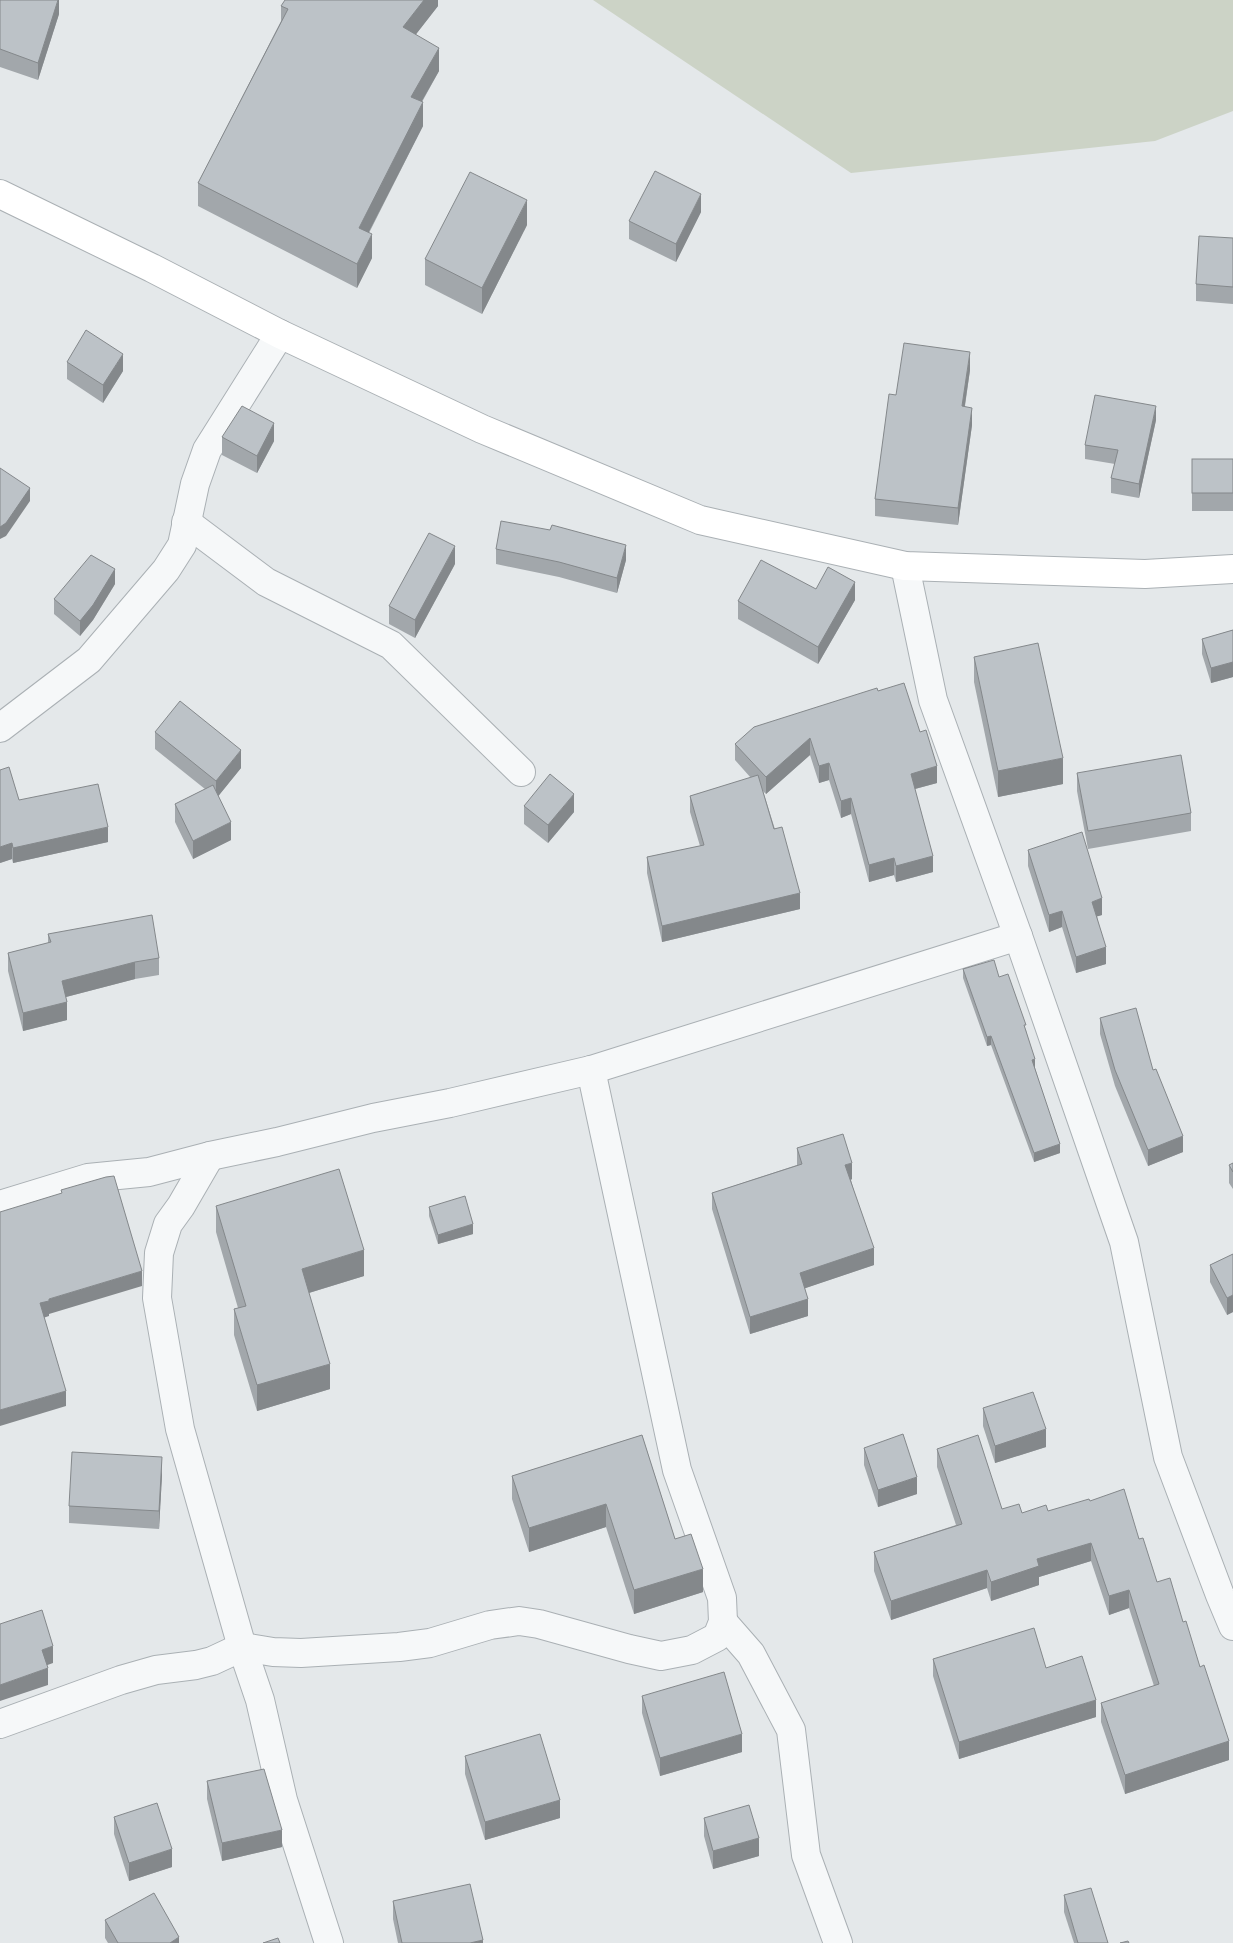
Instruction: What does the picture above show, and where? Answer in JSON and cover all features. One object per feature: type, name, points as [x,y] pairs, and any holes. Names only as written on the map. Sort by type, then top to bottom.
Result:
[{"type":"street","points":[[0,194],[152,268],[280,334],[482,429],[700,520],[905,566],[1145,574],[1233,569]]},
{"type":"street","points":[[0,728],[89,660],[166,570],[182,545],[195,484],[207,450],[280,334]]},
{"type":"street","points":[[186,522],[266,582],[391,645],[521,772]]},
{"type":"street","points":[[905,566],[933,700],[1018,936],[1124,1242],[1168,1457],[1233,1626]]},
{"type":"street","points":[[0,1205],[88,1178],[148,1172],[373,1118],[450,1103],[591,1070],[1018,936]]},
{"type":"street","points":[[0,1724],[121,1680],[156,1670],[204,1663],[242,1647],[273,1652],[301,1653],[399,1647],[430,1642],[490,1625],[519,1621],[540,1624],[661,1656],[692,1650],[717,1637],[723,1622],[722,1598],[677,1470],[591,1070]]},
{"type":"street","points":[[210,1156],[181,1206],[168,1224],[159,1253],[157,1298],[180,1429],[242,1647],[260,1700],[282,1800],[330,1943]]},
{"type":"street","points":[[723,1622],[751,1654],[791,1730],[806,1855],[838,1943]]},
{"type":"shaded area","points":[[593,0],[1233,0],[1233,111],[1155,141],[851,173]]},
{"type":"building","points":[[0,0],[58,0],[38,63],[0,49]]},
{"type":"building","points":[[285,0],[424,0],[403,27],[439,48],[411,97],[423,102],[359,228],[372,234],[357,264],[198,183],[288,9],[281,6]]},
{"type":"building","points":[[655,171],[701,194],[676,244],[629,221]]},
{"type":"building","points":[[470,172],[527,200],[482,288],[425,259]]},
{"type":"building","points":[[1199,236],[1233,238],[1233,287],[1196,284]]},
{"type":"building","points":[[86,330],[123,354],[103,385],[67,362]]},
{"type":"building","points":[[904,343],[970,352],[962,406],[972,408],[958,508],[875,499],[889,394],[896,395]]},
{"type":"building","points":[[1095,395],[1156,406],[1139,484],[1111,478],[1118,450],[1085,445]]},
{"type":"building","points":[[242,406],[274,423],[257,456],[222,437]]},
{"type":"building","points":[[1192,459],[1233,459],[1233,493],[1192,493]]},
{"type":"building","points":[[0,468],[30,488],[6,523],[0,527]]},
{"type":"building","points":[[501,521],[550,530],[552,525],[626,545],[617,578],[559,562],[496,549]]},
{"type":"building","points":[[429,533],[455,546],[415,620],[389,606]]},
{"type":"building","points":[[91,555],[115,569],[93,605],[80,621],[54,599]]},
{"type":"building","points":[[761,560],[816,589],[828,567],[855,582],[818,647],[738,601]]},
{"type":"building","points":[[1233,630],[1233,662],[1211,668],[1202,639]]},
{"type":"building","points":[[1038,643],[1063,758],[998,771],[974,657]]},
{"type":"building","points":[[904,683],[920,732],[926,730],[937,766],[911,774],[933,856],[896,866],[894,858],[869,865],[851,798],[841,801],[829,763],[819,766],[810,738],[766,777],[735,744],[754,727],[877,688],[878,691]]},
{"type":"building","points":[[180,701],[241,750],[216,781],[155,732]]},
{"type":"building","points":[[1181,755],[1191,813],[1088,831],[1077,773]]},
{"type":"building","points":[[9,767],[19,800],[98,784],[108,827],[13,848],[12,843],[0,847],[0,770]]},
{"type":"building","points":[[550,774],[574,794],[548,825],[524,806]]},
{"type":"building","points":[[758,775],[774,829],[782,827],[800,893],[662,926],[647,857],[704,845],[690,796]]},
{"type":"building","points":[[213,785],[231,822],[193,841],[175,804]]},
{"type":"building","points":[[1082,832],[1102,898],[1092,902],[1106,947],[1076,957],[1062,911],[1049,915],[1028,850]]},
{"type":"building","points":[[152,915],[159,958],[135,962],[62,981],[67,1002],[23,1013],[8,953],[51,942],[48,934]]},
{"type":"building","points":[[994,960],[999,977],[1008,974],[1026,1025],[1024,1025],[1035,1059],[1032,1060],[1060,1144],[1034,1153],[991,1036],[987,1037],[963,969]]},
{"type":"building","points":[[1136,1008],[1153,1070],[1156,1069],[1183,1136],[1148,1150],[1115,1070],[1100,1018]]},
{"type":"building","points":[[843,1134],[852,1163],[845,1165],[874,1248],[800,1273],[808,1299],[750,1317],[712,1193],[802,1164],[797,1148]]},
{"type":"building","points":[[1233,1163],[1233,1172],[1229,1165]]},
{"type":"building","points":[[339,1169],[364,1250],[302,1269],[330,1364],[257,1385],[234,1309],[246,1306],[216,1206]]},
{"type":"building","points":[[114,1176],[142,1271],[40,1303],[66,1391],[0,1410],[0,1212],[62,1193],[61,1190]]},
{"type":"building","points":[[465,1196],[473,1224],[438,1235],[429,1207]]},
{"type":"building","points":[[1233,1254],[1233,1295],[1227,1298],[1210,1265]]},
{"type":"building","points":[[1033,1392],[1046,1429],[995,1446],[983,1408]]},
{"type":"building","points":[[903,1434],[917,1477],[878,1490],[864,1448]]},
{"type":"building","points":[[642,1435],[675,1539],[691,1534],[703,1569],[634,1590],[606,1504],[529,1528],[512,1476]]},
{"type":"building","points":[[978,1435],[1002,1509],[1019,1504],[1022,1513],[1046,1505],[1048,1511],[1089,1499],[1090,1501],[1124,1489],[1139,1539],[1143,1538],[1157,1582],[1170,1578],[1183,1622],[1186,1621],[1200,1667],[1204,1665],[1229,1741],[1125,1775],[1101,1703],[1159,1684],[1129,1590],[1109,1596],[1091,1543],[1037,1559],[1039,1566],[991,1582],[987,1570],[891,1601],[874,1552],[962,1524],[937,1449]]},
{"type":"building","points":[[72,1452],[162,1457],[159,1511],[69,1506]]},
{"type":"building","points":[[42,1610],[53,1646],[42,1650],[48,1668],[0,1685],[0,1624]]},
{"type":"building","points":[[1034,1628],[1046,1668],[1082,1656],[1096,1700],[959,1742],[933,1659]]},
{"type":"building","points":[[724,1672],[742,1734],[660,1758],[642,1696]]},
{"type":"building","points":[[540,1734],[560,1800],[485,1822],[465,1756]]},
{"type":"building","points":[[264,1769],[282,1830],[222,1843],[207,1781]]},
{"type":"building","points":[[157,1803],[172,1849],[129,1863],[114,1817]]},
{"type":"building","points":[[749,1805],[759,1838],[713,1851],[704,1818]]},
{"type":"building","points":[[470,1884],[483,1940],[470,1943],[402,1943],[393,1901]]},
{"type":"building","points":[[1091,1888],[1108,1943],[1078,1943],[1064,1895]]},
{"type":"building","points":[[154,1893],[179,1937],[170,1943],[118,1943],[105,1920]]},
{"type":"building","points":[[278,1938],[280,1943],[263,1943]]}]
